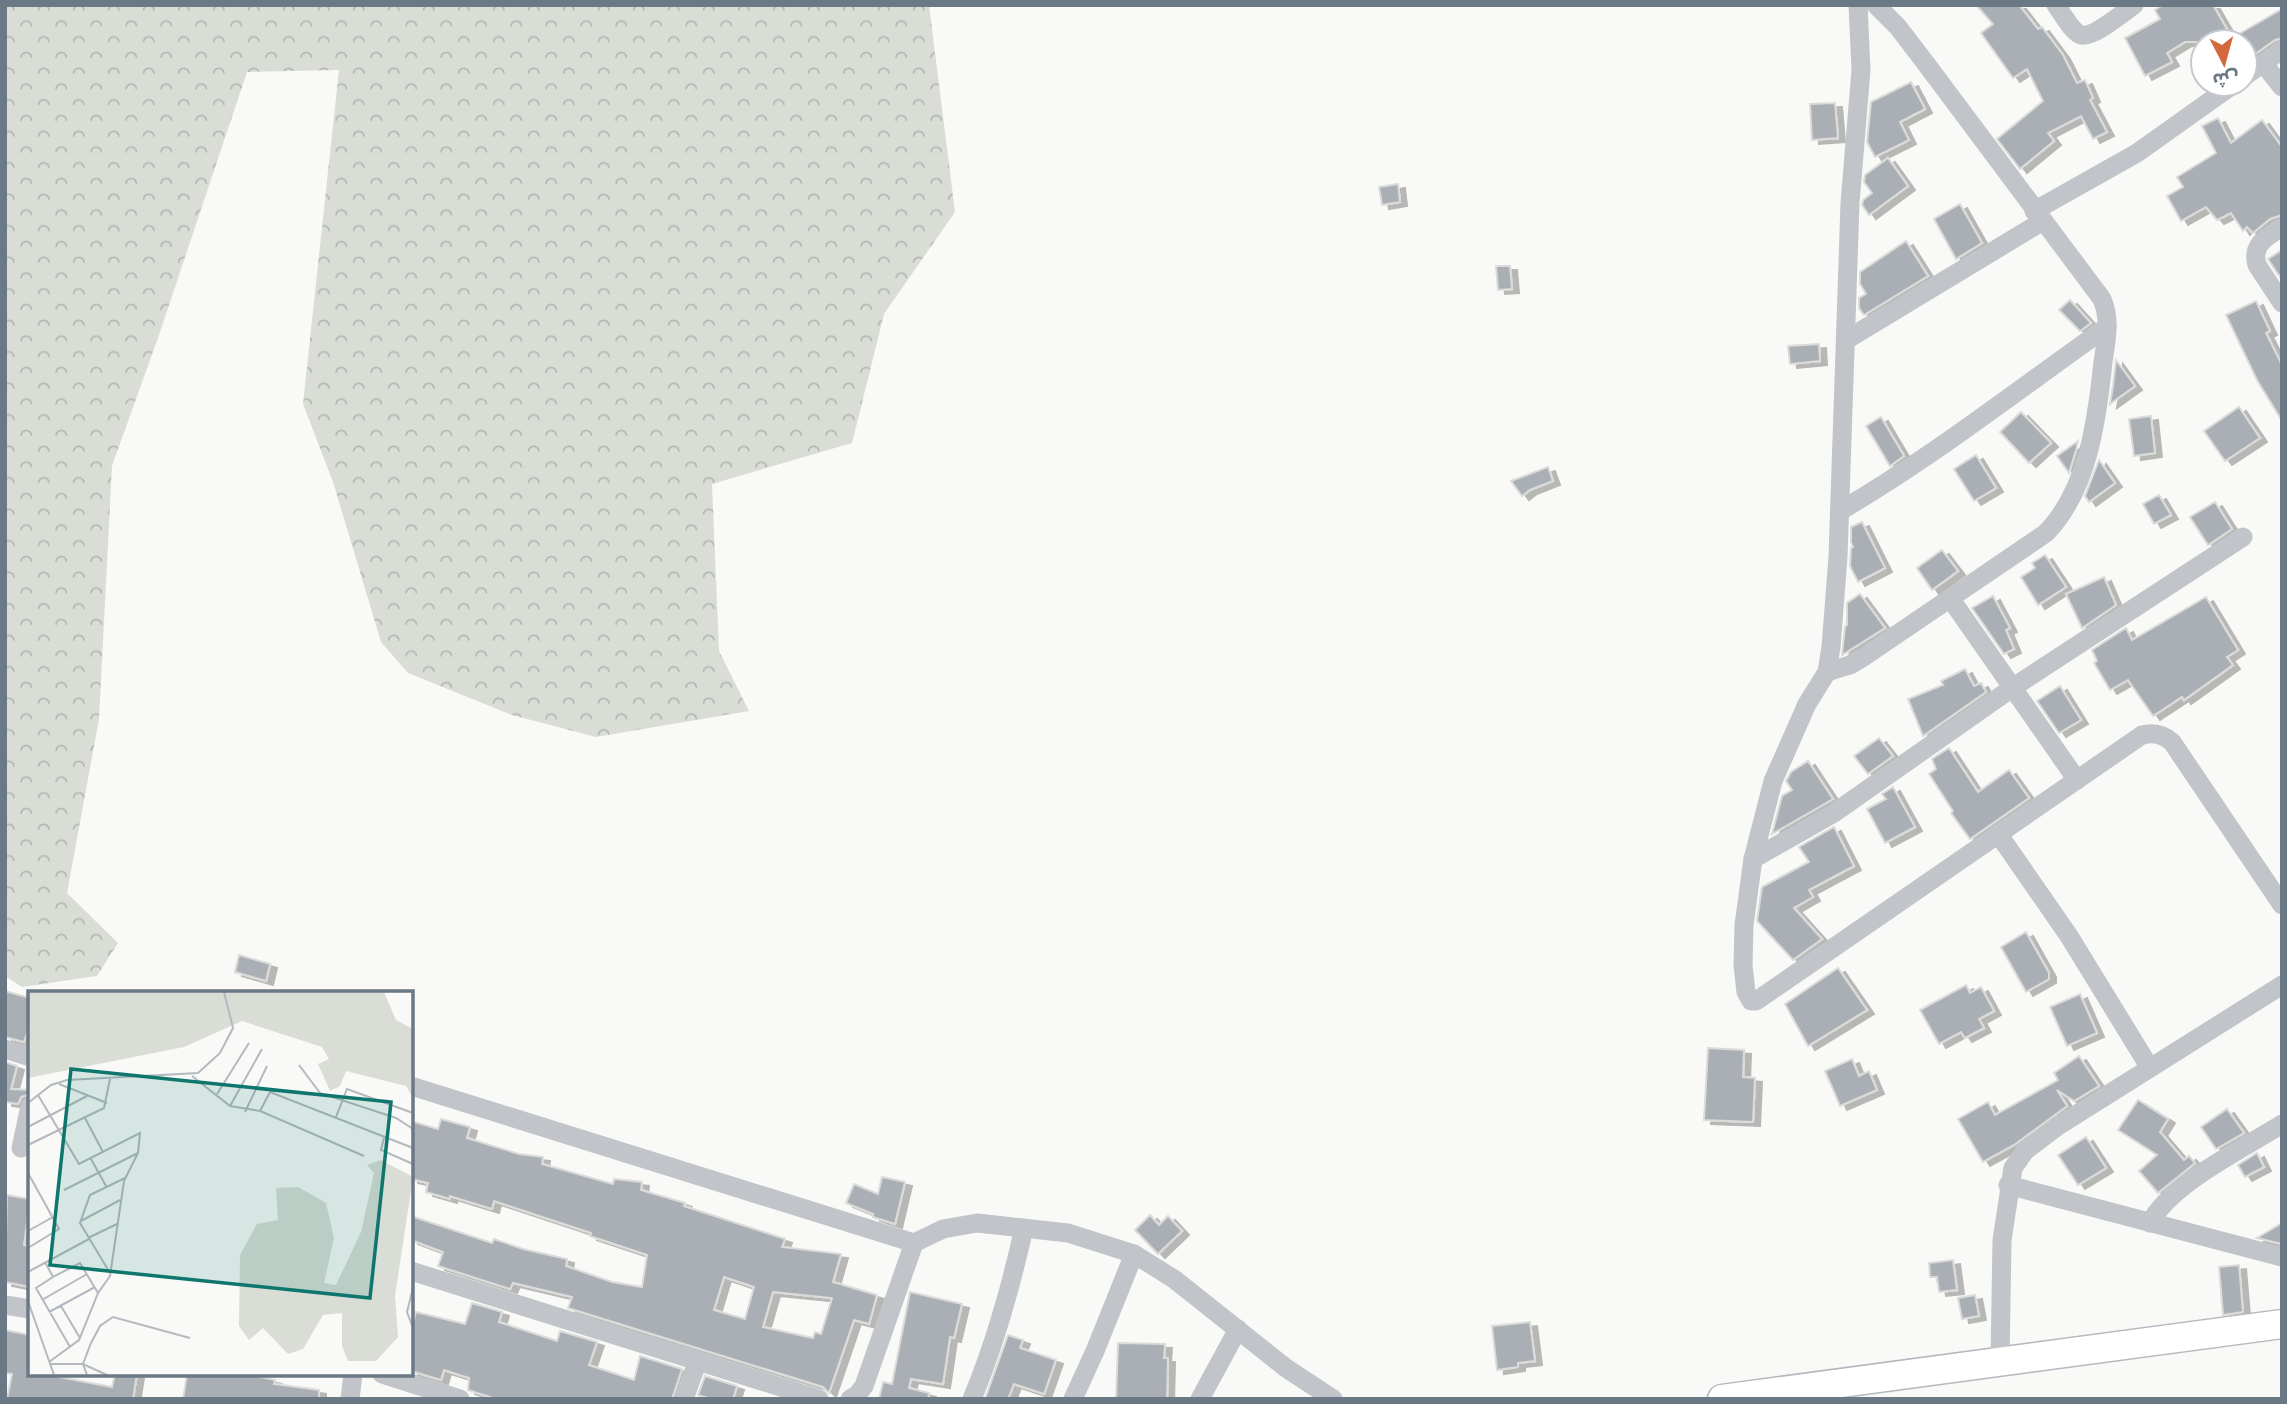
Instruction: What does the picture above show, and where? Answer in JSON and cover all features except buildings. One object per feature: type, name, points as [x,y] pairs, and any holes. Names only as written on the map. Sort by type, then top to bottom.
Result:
[{"type":"main road","points":[[1723,1399],[2282,1324]]},
{"type":"street","points":[[1858,5],[1861,70],[1850,202],[1838,557],[1827,672],[1802,713],[1773,780],[1753,859],[1744,925],[1743,965],[1748,999],[1753,1002],[2141,735],[2150,733],[2162,735],[2172,742],[2234,838],[2282,905]]},
{"type":"street","points":[[1827,672],[1850,665],[1865,656],[2046,533],[2065,511],[2081,472],[2098,411],[2107,327],[2107,310],[2102,299],[1927,65],[1876,5]]},
{"type":"street","points":[[2056,5],[2077,32],[2086,35],[2095,32],[2134,5]]},
{"type":"street","points":[[2259,66],[2282,50]]},
{"type":"street","points":[[2263,63],[2282,87]]},
{"type":"street","points":[[1846,340],[2137,153],[2214,98]]},
{"type":"street","points":[[2282,227],[2260,242],[2255,251],[2257,265],[2282,303]]},
{"type":"street","points":[[1840,511],[1930,455],[2107,327]]},
{"type":"street","points":[[1753,859],[1834,813],[2012,688],[2243,537]]},
{"type":"street","points":[[1950,598],[2077,780]]},
{"type":"street","points":[[1999,835],[2069,936],[2150,1068]]},
{"type":"street","points":[[2000,1360],[2002,1240],[2008,1185],[2013,1168],[2025,1151],[2058,1126],[2282,985]]},
{"type":"street","points":[[5,1049],[28,1056]]},
{"type":"street","points":[[413,1087],[914,1243],[943,1229],[977,1223],[1068,1233],[1134,1254],[1174,1279],[1286,1368],[1333,1399]]},
{"type":"street","points":[[19,1147],[28,1113]]},
{"type":"street","points":[[2150,1223],[2157,1211],[2183,1187],[2282,1125]]},
{"type":"street","points":[[2008,1185],[2282,1257]]},
{"type":"street","points":[[972,1399],[1012,1281],[1024,1228]]},
{"type":"street","points":[[850,1399],[858,1395],[864,1386],[914,1243]]},
{"type":"street","points":[[1073,1399],[1134,1254]]},
{"type":"street","points":[[413,1272],[819,1399]]},
{"type":"street","points":[[5,1305],[28,1309]]},
{"type":"street","points":[[1200,1399],[1238,1329]]},
{"type":"street","points":[[684,1399],[698,1360]]},
{"type":"street","points":[[350,1399],[353,1376]]},
{"type":"street","points":[[388,1376],[460,1399]]},
{"type":"green space","points":[[5,5],[929,5],[955,212],[884,314],[852,443],[712,484],[719,651],[749,711],[596,737],[512,715],[408,673],[381,642],[333,482],[303,404],[339,70],[247,72],[112,466],[99,719],[67,893],[118,943],[97,976],[22,987],[5,976]]}]
